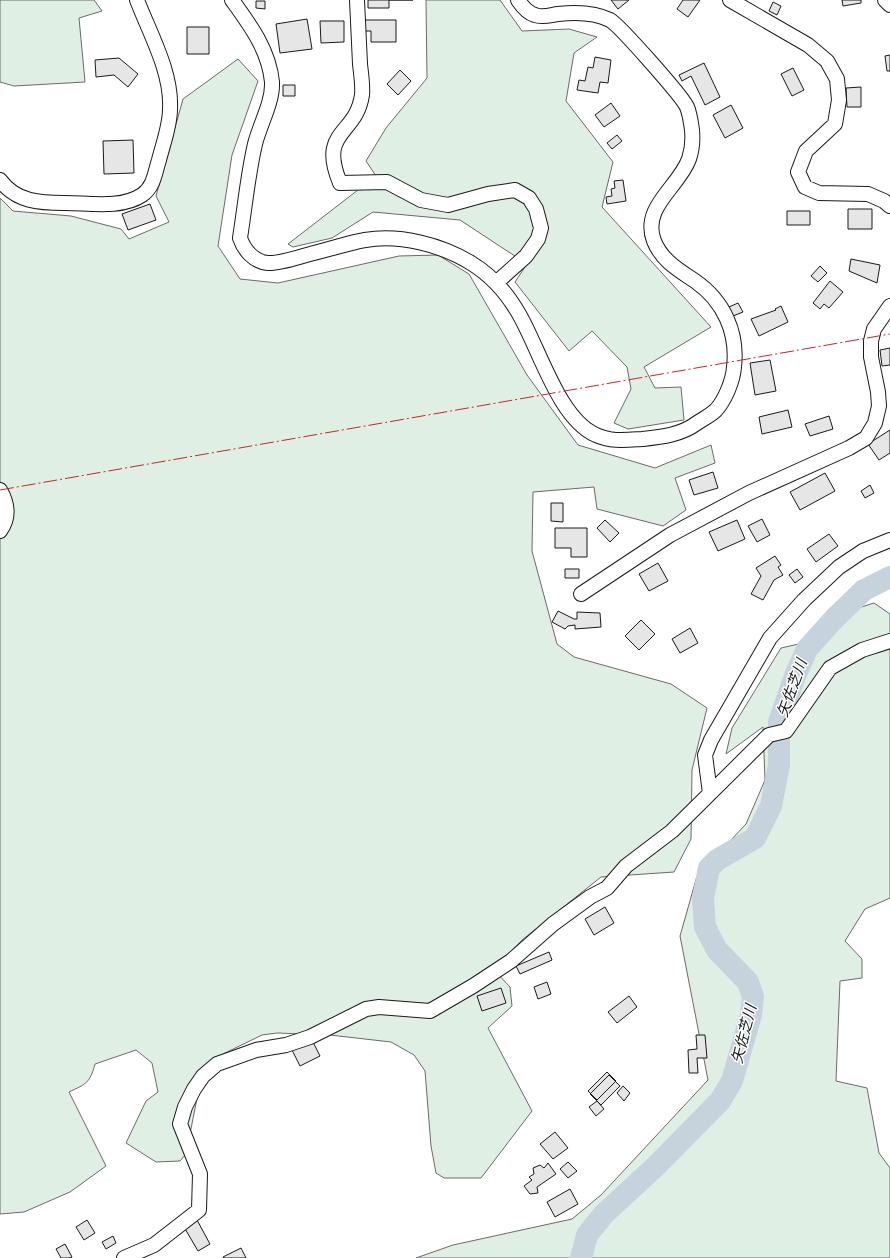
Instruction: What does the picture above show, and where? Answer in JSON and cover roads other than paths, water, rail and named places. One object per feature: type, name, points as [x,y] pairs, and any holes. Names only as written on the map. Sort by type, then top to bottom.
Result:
[{"type":"street","points":[[0,180],[15,195],[30,200],[47,203],[114,204],[143,194],[152,183],[170,111],[170,90],[164,69],[137,0]]},
{"type":"street","points":[[232,0],[257,37],[267,58],[272,83],[255,143],[240,238],[243,248],[250,256],[267,263],[368,240],[406,240],[430,245],[457,254],[479,268],[496,283],[517,309],[536,352],[566,408],[577,423],[596,435],[619,441],[660,437],[690,429],[716,410],[728,391],[734,370],[734,349],[731,326],[720,305],[699,284],[675,268],[662,255],[653,239],[652,220],[657,204],[688,161],[693,140],[687,106],[625,33],[611,21],[595,15],[572,12],[536,16],[522,6],[518,0]]},
{"type":"street","points":[[357,0],[362,94],[358,110],[337,139],[332,152],[334,168],[340,183],[387,182],[421,200],[448,205],[488,194],[515,190],[529,198],[536,209],[541,228],[538,239],[526,256],[496,283]]},
{"type":"street","points":[[730,0],[808,45],[827,61],[837,79],[839,100],[835,124],[806,151],[798,172],[806,187],[819,193],[868,194],[884,201],[890,206]]},
{"type":"street","points":[[885,0],[890,5]]},
{"type":"street","points":[[582,594],[670,535],[749,493],[849,448],[866,438],[875,423],[879,406],[878,392],[871,357],[871,341],[874,329],[890,306]]},
{"type":"street","points":[[0,490],[8,504],[6,523],[0,531]]},
{"type":"street","points":[[710,793],[706,755],[711,740],[770,638],[804,600],[839,567],[863,551],[890,540]]},
{"type":"street","points":[[124,1258],[154,1245],[199,1210],[200,1174],[180,1124],[185,1107],[194,1089],[203,1076],[217,1064],[256,1050],[286,1046],[310,1037],[366,1009],[379,1007],[430,1010],[473,986],[512,961],[553,924],[590,897],[607,888],[626,866],[672,831],[769,735],[786,731],[830,668],[862,650],[890,641]]},
{"type":"waterway","name":"矢佐芝川","points":[[581,1258],[587,1235],[604,1214],[655,1167],[720,1101],[732,1081],[751,1015],[753,997],[748,982],[717,950],[705,927],[703,898],[709,868],[717,860],[755,838],[771,806],[779,765],[779,722],[795,676],[807,649],[835,618],[864,590],[890,577]]}]
